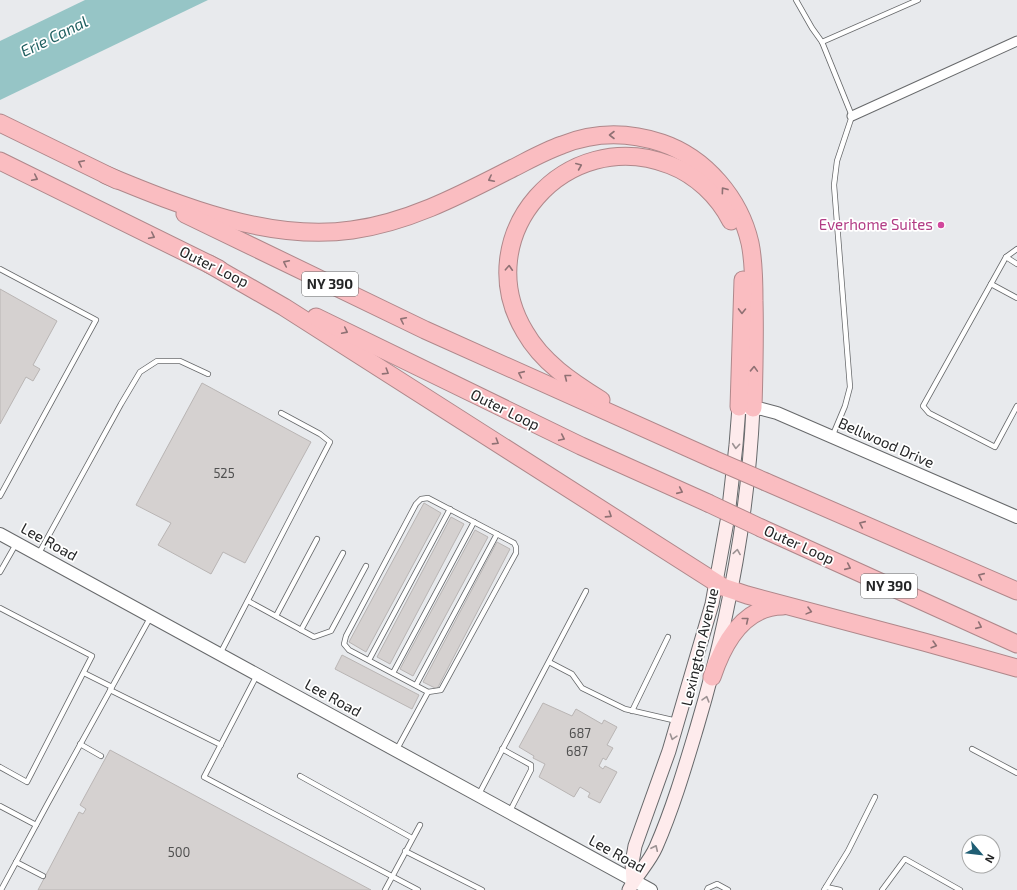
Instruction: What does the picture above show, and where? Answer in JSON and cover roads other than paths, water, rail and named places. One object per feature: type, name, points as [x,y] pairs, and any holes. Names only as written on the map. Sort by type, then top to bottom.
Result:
[{"type":"highway","name":"NY 390","points":[[2,124],[425,330],[713,459],[1017,591]]},
{"type":"highway","points":[[106,175],[180,203],[250,225],[283,231],[310,233],[335,232],[370,228],[421,212],[457,196],[548,150],[579,139],[602,135],[626,135],[651,140],[666,145],[691,158],[715,178],[736,207],[746,231],[752,252],[755,334],[746,408]]},
{"type":"highway","points":[[659,435],[569,379],[541,354],[528,337],[516,316],[509,279],[509,260],[514,236],[521,220],[534,200],[548,186],[569,170],[587,163],[605,158],[628,156],[646,158],[667,164],[682,170],[700,182],[716,199],[726,213],[738,240],[742,265],[742,330],[746,408]]},
{"type":"highway","name":"Outer Loop","points":[[0,161],[545,430],[1017,644]]},
{"type":"highway","points":[[209,264],[284,307],[514,453],[609,516],[724,587],[791,607],[1017,668]]},
{"type":"highway","points":[[712,677],[720,654],[734,632],[745,620],[768,608],[778,606],[791,607]]},
{"type":"main road","name":"Lexington Avenue","points":[[631,885],[649,860],[662,831],[688,757],[712,677],[724,587],[731,495],[746,408]]},
{"type":"main road","name":"Lexington Avenue","points":[[631,885],[632,863],[635,846],[678,721],[709,616],[724,587]]},
{"type":"street","points":[[852,116],[1017,41]]},
{"type":"street","name":"Bellwood Drive","points":[[746,408],[766,410],[777,413],[1017,517]]},
{"type":"street","name":"Lee Road","points":[[0,534],[509,813],[631,885],[651,890]]},
{"type":"lane","points":[[796,0],[822,42],[852,116],[837,160],[834,185],[850,387],[845,406],[832,437]]},
{"type":"lane","points":[[822,42],[918,0]]},
{"type":"lane","points":[[1017,249],[1006,257],[924,406],[929,412],[995,447],[1017,406]]},
{"type":"lane","points":[[1006,257],[1017,264]]},
{"type":"lane","points":[[0,269],[96,320],[1,490],[0,496]]},
{"type":"lane","points":[[991,284],[1017,298]]},
{"type":"lane","points":[[38,555],[120,404],[140,372],[157,361],[180,361],[208,374]]},
{"type":"lane","points":[[220,654],[330,442],[320,434],[282,414]]},
{"type":"lane","points":[[428,498],[450,509],[514,542],[516,553],[441,690],[428,692],[349,650],[344,644],[346,636],[416,504],[421,499],[428,498]]},
{"type":"lane","points":[[369,660],[450,509]]},
{"type":"lane","points":[[393,673],[474,522]]},
{"type":"lane","points":[[416,685],[497,534]]},
{"type":"lane","points":[[276,616],[318,539]]},
{"type":"lane","points":[[0,572],[16,543]]},
{"type":"lane","points":[[301,630],[343,553]]},
{"type":"lane","points":[[248,601],[314,637],[331,631],[366,566]]},
{"type":"lane","points":[[478,796],[586,591]]},
{"type":"lane","points":[[0,608],[92,656],[27,782],[0,767]]},
{"type":"lane","points":[[1,890],[151,617]]},
{"type":"lane","points":[[632,711],[668,637]]},
{"type":"lane","points":[[549,662],[572,674],[582,688],[624,709],[678,721]]},
{"type":"lane","points":[[84,673],[111,689],[221,745]]},
{"type":"lane","points":[[257,675],[204,777],[418,890]]},
{"type":"lane","points":[[396,751],[428,692]]},
{"type":"lane","points":[[80,744],[101,756]]},
{"type":"lane","points":[[502,749],[531,765],[532,770],[509,813]]},
{"type":"lane","points":[[972,749],[1017,773]]},
{"type":"lane","points":[[300,776],[412,838]]},
{"type":"lane","points":[[840,890],[825,888],[848,851],[875,797]]},
{"type":"lane","points":[[0,806],[36,825]]},
{"type":"lane","points":[[385,890],[420,825]]},
{"type":"lane","points":[[405,851],[482,890]]},
{"type":"lane","points":[[882,890],[905,859],[960,890]]},
{"type":"lane","points":[[16,862],[43,876]]},
{"type":"lane","points":[[707,890],[708,888],[718,884],[728,890]]},
{"type":"water","name":"Erie Canal","points":[[85,0],[208,0],[0,100],[0,41]]},
{"type":"place","name":"Everhome Suites","points":[[941,225]]}]
